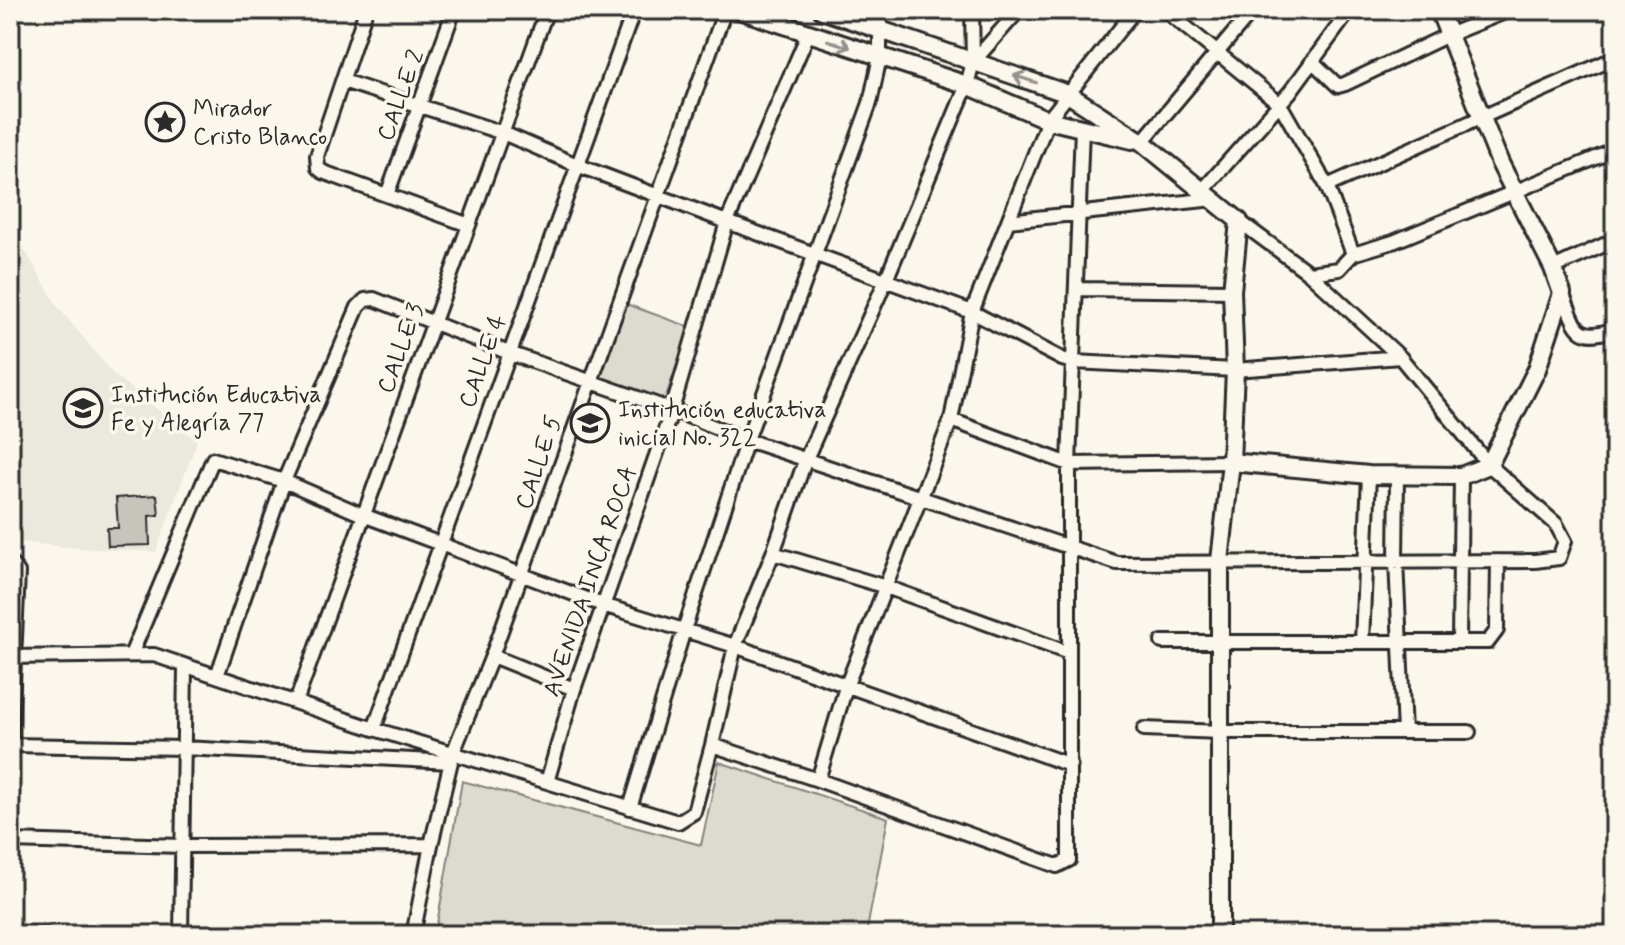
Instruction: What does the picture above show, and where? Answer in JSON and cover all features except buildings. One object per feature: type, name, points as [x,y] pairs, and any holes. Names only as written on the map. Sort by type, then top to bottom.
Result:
[{"type":"street","points":[[366,10],[316,163],[323,172],[469,225]]},
{"type":"street","name":"CALLE 2","points":[[387,195],[454,10]]},
{"type":"street","name":"CALLE 3","points":[[296,702],[547,10]]},
{"type":"street","name":"CALLE 4","points":[[374,729],[634,10]]},
{"type":"street","name":"CALLE 5","points":[[413,935],[452,758],[522,574],[725,10]]},
{"type":"street","points":[[739,10],[967,85],[1048,120],[1142,142]]},
{"type":"street","points":[[217,676],[284,481],[358,307],[365,300],[384,301],[509,353],[805,461],[1117,563],[1554,560],[1563,552],[1565,541],[1556,524],[1489,465],[1400,357],[1309,273],[1142,142],[1068,94],[822,10]]},
{"type":"street","points":[[630,808],[684,630],[747,440],[870,103],[880,57],[880,10]]},
{"type":"street","points":[[13,657],[154,655],[452,758],[547,782],[678,822],[685,819],[694,812],[735,646],[773,553],[805,461],[886,280],[967,85],[973,62],[972,10]]},
{"type":"street","points":[[973,62],[1019,10]]},
{"type":"street","points":[[818,780],[846,687],[951,420],[972,312],[1048,120],[1135,10]]},
{"type":"street","points":[[1165,10],[1280,104],[1327,186],[1353,254]]},
{"type":"street","points":[[1142,142],[1253,10]]},
{"type":"street","points":[[1008,221],[1208,194],[1350,10]]},
{"type":"street","points":[[1439,10],[1513,192],[1553,268],[1580,331],[1589,335],[1615,329]]},
{"type":"street","points":[[1312,61],[1338,86],[1510,10]]},
{"type":"street","name":"AVENIDA INCA ROCA","points":[[547,782],[574,689],[672,410],[727,222],[808,34]]},
{"type":"street","points":[[1327,186],[1615,58]]},
{"type":"street","points":[[343,81],[503,133],[577,165],[972,312],[1073,362],[1235,370],[1400,357]]},
{"type":"street","points":[[712,745],[1057,866],[1069,860],[1069,464],[1082,128]]},
{"type":"street","points":[[1309,273],[1339,269],[1353,254],[1393,242],[1615,150]]},
{"type":"street","points":[[1220,935],[1220,561],[1231,462],[1235,370],[1232,291],[1239,221]]},
{"type":"street","points":[[1553,268],[1615,240]]},
{"type":"street","points":[[1077,289],[1232,291]]},
{"type":"street","points":[[951,420],[1069,464],[1231,462],[1369,475],[1461,476],[1489,465],[1537,369],[1562,293]]},
{"type":"street","points":[[131,655],[213,459],[284,481],[363,515],[603,605],[735,646],[1070,765]]},
{"type":"street","points":[[1362,642],[1369,475]]},
{"type":"street","points":[[1397,476],[1396,561],[1404,732]]},
{"type":"street","points":[[1459,642],[1461,476]]},
{"type":"street","points":[[773,553],[886,587],[1069,653]]},
{"type":"street","points":[[1162,642],[1488,642],[1496,634],[1498,561]]},
{"type":"street","points":[[10,563],[18,572],[10,746],[184,748],[452,758]]},
{"type":"street","points":[[492,656],[574,689]]},
{"type":"street","points":[[181,935],[185,667]]},
{"type":"street","points":[[1144,729],[1469,732]]},
{"type":"street","points":[[10,841],[182,846],[431,845]]},
{"type":"street","points":[[10,934],[47,935]]},
{"type":"shaded area","name":"Institución Educativa Fe y Alegría 77","points":[[10,242],[20,242],[58,307],[114,375],[197,441],[156,552],[10,541]]},
{"type":"shaded area","points":[[626,304],[690,327],[664,402],[600,380]]},
{"type":"shaded area","points":[[719,762],[888,818],[866,935],[435,935],[462,781],[701,845]]},
{"type":"place","name":"Mirador Cristo Blanco","points":[[165,122]]},
{"type":"place","name":"Institución Educativa Fe y Alegría 77","points":[[83,408]]},
{"type":"place","name":"Institución educativa inicial No. 322","points":[[590,423]]}]
